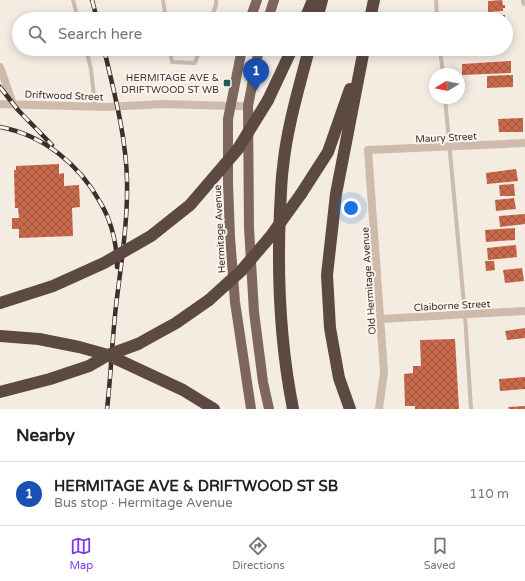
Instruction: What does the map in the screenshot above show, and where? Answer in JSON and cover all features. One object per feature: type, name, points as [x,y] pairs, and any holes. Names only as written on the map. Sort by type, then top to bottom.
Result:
[{"type":"highway","points":[[308,12],[313,0]]},
{"type":"highway","points":[[319,12],[322,0]]},
{"type":"highway","points":[[371,12],[374,0]]},
{"type":"highway","points":[[0,303],[54,286],[104,263],[151,236],[190,204],[233,155],[268,100],[289,56]]},
{"type":"highway","points":[[293,409],[287,378],[281,326],[278,251],[282,167],[295,100],[307,56]]},
{"type":"highway","points":[[0,392],[50,379],[89,366],[108,355],[138,344],[176,323],[209,300],[241,271],[270,236],[301,194],[328,152],[361,56]]},
{"type":"highway","points":[[350,409],[339,378],[330,328],[327,275],[336,194],[362,56]]},
{"type":"highway","points":[[0,336],[39,339],[79,347],[108,355],[183,390],[214,409]]},
{"type":"main road","points":[[253,12],[257,0]]},
{"type":"main road","points":[[270,12],[274,0]]},
{"type":"main road","name":"Hermitage Avenue","points":[[241,56],[228,119],[230,237],[235,302],[251,409]]},
{"type":"main road","points":[[257,56],[248,106],[249,228],[254,312],[268,409]]},
{"type":"street","points":[[0,67],[13,104]]},
{"type":"street","name":"Driftwood Street","points":[[0,104],[95,106],[164,104],[248,106]]},
{"type":"street","name":"Maury Street","points":[[368,150],[525,143]]},
{"type":"street","name":"Old Hermitage Avenue","points":[[368,150],[384,372],[379,409]]},
{"type":"street","name":"Claiborne Street","points":[[381,320],[525,311]]},
{"type":"lane","points":[[73,0],[76,12]]},
{"type":"lane","points":[[163,0],[165,12]]},
{"type":"lane","points":[[214,12],[216,0]]},
{"type":"lane","points":[[436,0],[437,12]]},
{"type":"lane","points":[[88,56],[91,69],[95,106]]},
{"type":"lane","points":[[171,56],[172,62],[195,63],[198,56]]},
{"type":"lane","points":[[441,56],[442,68]]},
{"type":"lane","points":[[446,104],[465,315],[471,409]]},
{"type":"building","points":[[502,0],[503,5],[505,5],[503,11],[488,12],[488,1]]},
{"type":"building","points":[[511,61],[511,73],[465,75],[465,68],[462,68],[462,64]]},
{"type":"building","points":[[513,75],[513,87],[487,88],[487,76]]},
{"type":"building","points":[[523,118],[523,132],[499,132],[498,119]]},
{"type":"building","points":[[59,164],[59,174],[64,173],[64,186],[79,185],[80,207],[72,208],[73,236],[19,238],[19,229],[12,229],[12,218],[19,218],[18,208],[15,208],[14,170],[16,170],[16,166]]},
{"type":"building","points":[[516,169],[518,181],[487,184],[486,173]]},
{"type":"building","points":[[514,184],[515,196],[500,196],[499,185]]},
{"type":"building","points":[[514,198],[516,209],[496,211],[495,200]]},
{"type":"building","points":[[525,214],[525,224],[500,227],[499,216]]},
{"type":"building","points":[[515,228],[515,240],[486,242],[485,230]]},
{"type":"building","points":[[516,245],[517,257],[488,260],[487,248]]},
{"type":"building","points":[[485,261],[494,261],[495,270],[486,271]]},
{"type":"building","points":[[522,268],[524,281],[505,283],[503,270]]},
{"type":"building","points":[[525,328],[525,338],[507,340],[505,331]]},
{"type":"building","points":[[455,339],[459,409],[415,409],[415,406],[405,406],[404,374],[413,373],[413,366],[421,366],[420,340]]},
{"type":"building","points":[[525,377],[525,389],[500,391],[499,379]]},
{"type":"building","points":[[525,406],[525,409],[509,409],[508,407]]},
{"type":"railway","points":[[92,0],[95,12]]},
{"type":"railway","points":[[106,56],[122,131],[127,180],[125,227],[107,409]]},
{"type":"railway","points":[[0,87],[18,110],[52,145]]},
{"type":"railway","points":[[0,127],[16,131],[45,144],[58,153],[82,175],[100,202],[108,218],[115,242],[117,267]]},
{"type":"place","name":"HERMITAGE AVE & DRIFTWOOD ST WB","points":[[227,83]]},
{"type":"place","name":"HERMITAGE AVE & DRIFTWOOD ST SB","points":[[256,91]]}]
